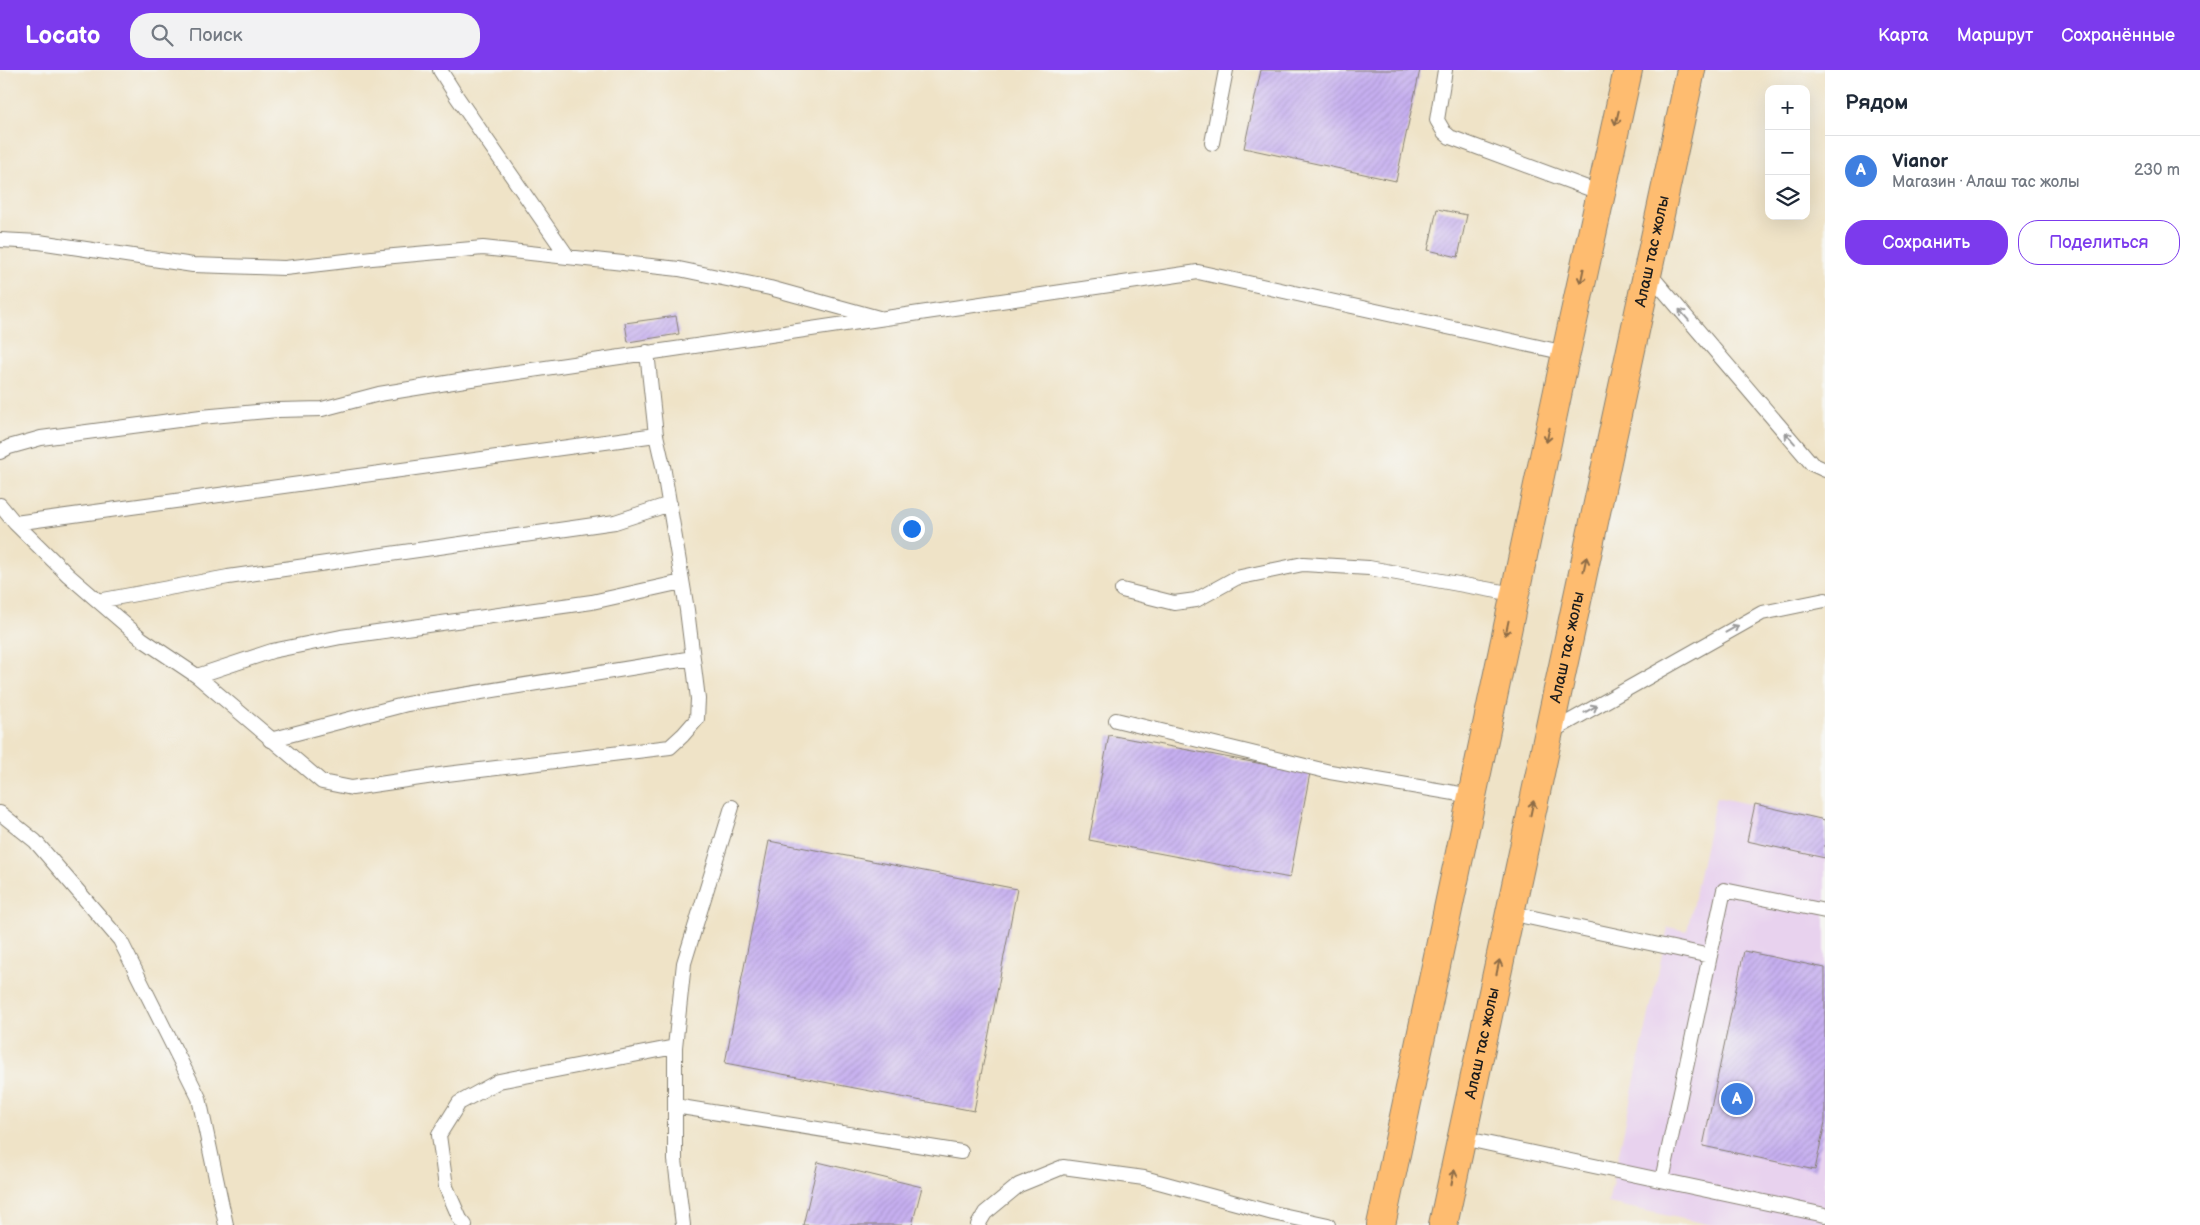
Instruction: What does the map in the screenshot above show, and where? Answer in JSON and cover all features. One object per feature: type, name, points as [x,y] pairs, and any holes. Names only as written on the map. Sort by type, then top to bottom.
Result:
[{"type":"main road","points":[[1381,1225],[1514,594],[1628,70]]},
{"type":"main road","name":"Алаш тас жолы","points":[[1443,1225],[1691,70]]},
{"type":"lane","points":[[440,70],[568,257]]},
{"type":"lane","points":[[1212,143],[1226,70]]},
{"type":"lane","points":[[1445,70],[1437,120],[1444,132],[1450,137],[1601,193]]},
{"type":"lane","points":[[0,240],[40,242],[193,265],[285,268],[484,248],[679,269],[770,288],[885,319]]},
{"type":"lane","points":[[0,452],[9,447],[41,438],[201,417],[278,410],[322,409],[379,394],[647,352],[885,319],[1198,272],[1566,352]]},
{"type":"lane","points":[[1648,272],[1812,464],[1825,470]]},
{"type":"lane","points":[[0,504],[15,523],[68,575],[142,639],[197,676],[270,740],[322,782],[352,788],[447,774],[670,747],[683,736],[697,719],[698,699],[670,504],[656,435],[647,352]]},
{"type":"lane","points":[[15,523],[656,435]]},
{"type":"lane","points":[[98,601],[228,577],[615,522],[670,504]]},
{"type":"lane","points":[[1122,590],[1174,603],[1196,600],[1236,578],[1302,564],[1369,568],[1514,594]]},
{"type":"lane","points":[[197,676],[272,651],[341,637],[592,602],[682,582]]},
{"type":"lane","points":[[1548,733],[1762,613],[1825,600]]},
{"type":"lane","points":[[270,740],[407,704],[693,658]]},
{"type":"lane","points":[[1116,720],[1330,772],[1472,796]]},
{"type":"lane","points":[[683,1225],[675,1160],[675,1047],[684,963],[732,807]]},
{"type":"lane","points":[[0,813],[35,841],[120,940],[199,1098],[226,1225]]},
{"type":"lane","points":[[1662,1180],[1724,890],[1825,911]]},
{"type":"lane","points":[[1510,913],[1710,956]]},
{"type":"lane","points":[[464,1225],[446,1187],[439,1135],[459,1103],[499,1081],[675,1047]]},
{"type":"lane","points":[[675,1106],[961,1152]]},
{"type":"lane","points":[[1462,1138],[1825,1215]]},
{"type":"lane","points":[[978,1225],[985,1213],[1018,1185],[1063,1167],[1144,1178],[1273,1213],[1328,1225]]},
{"type":"shaded area","points":[[1716,797],[1825,820],[1825,1225],[1712,1225],[1608,1203],[1668,927],[1687,931]]},
{"type":"building","points":[[1261,70],[1420,70],[1396,181],[1244,148]]},
{"type":"building","points":[[1437,209],[1467,215],[1458,257],[1428,250]]},
{"type":"building","points":[[676,316],[679,334],[628,342],[625,323]]},
{"type":"building","points":[[1109,735],[1310,773],[1290,878],[1089,840]]},
{"type":"building","points":[[1755,804],[1825,820],[1825,858],[1747,841]]},
{"type":"building","points":[[769,841],[1017,889],[974,1111],[725,1063]]},
{"type":"building","points":[[1744,951],[1825,968],[1825,1122],[1815,1170],[1703,1146]]},
{"type":"building","points":[[818,1162],[922,1187],[912,1225],[803,1225]]},
{"type":"place","name":"Vianor","points":[[1737,1099]]}]
